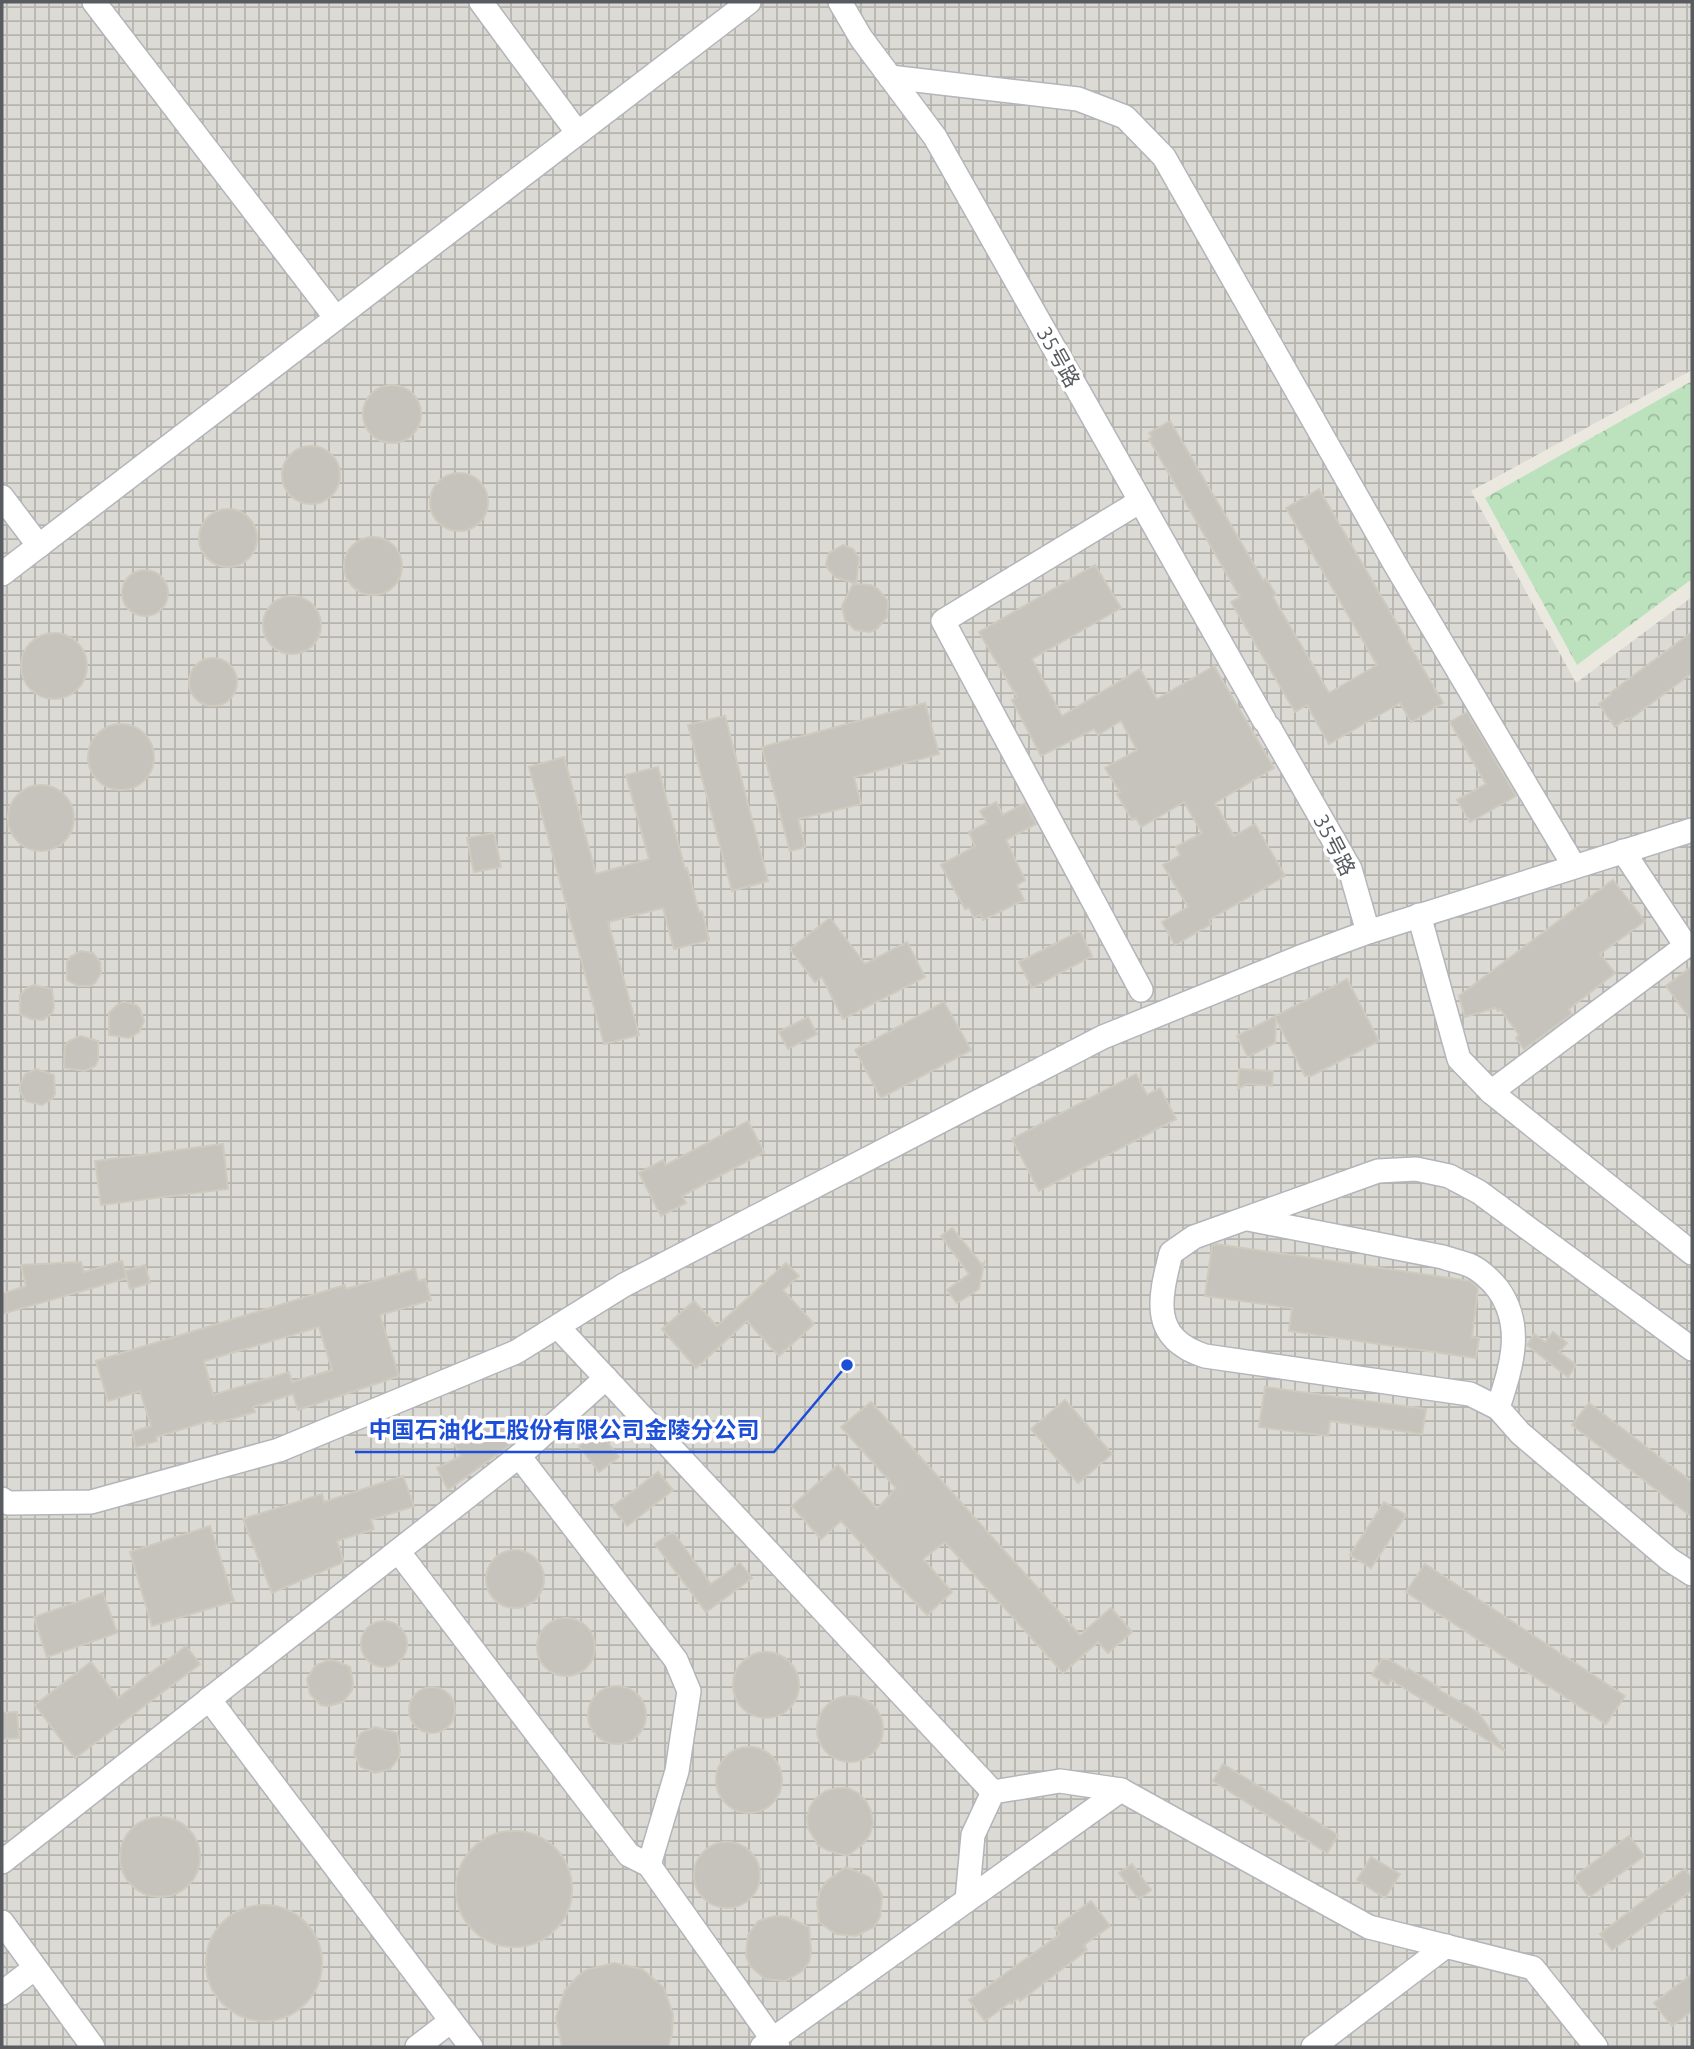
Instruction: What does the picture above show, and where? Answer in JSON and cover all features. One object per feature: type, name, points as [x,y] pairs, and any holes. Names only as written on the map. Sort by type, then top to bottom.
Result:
[{"type":"street","points":[[94,2],[336,317]]},
{"type":"street","points":[[481,2],[577,132]]},
{"type":"street","points":[[2,574],[749,2]]},
{"type":"street","name":"35号路","points":[[840,2],[861,38],[934,138],[1350,869],[1368,932]]},
{"type":"street","points":[[890,77],[1078,99],[1125,117],[1164,157],[1395,564],[1574,866]]},
{"type":"street","points":[[2,497],[39,546]]},
{"type":"street","points":[[1139,502],[943,621],[1141,990]]},
{"type":"street","points":[[2,1499],[8,1503],[91,1502],[279,1450],[516,1352],[624,1286],[1103,1037],[1368,932],[1692,830]]},
{"type":"street","points":[[1491,1092],[1686,946],[1623,851]]},
{"type":"street","points":[[1419,915],[1460,1059],[1491,1092],[1690,1248]]},
{"type":"street","points":[[1692,1349],[1479,1192],[1449,1176],[1416,1169],[1378,1171],[1194,1237],[1171,1253],[1163,1297],[1164,1325],[1174,1340],[1187,1350],[1205,1356],[1470,1394],[1498,1408],[1520,1433],[1670,1560],[1692,1574]]},
{"type":"street","points":[[1246,1219],[1443,1257],[1471,1266],[1493,1282],[1508,1303],[1515,1332],[1509,1373],[1498,1408]]},
{"type":"street","points":[[558,1326],[993,1792]]},
{"type":"street","points":[[2,1862],[519,1456],[606,1378]]},
{"type":"street","points":[[519,1456],[676,1660],[689,1690],[677,1771],[649,1865]]},
{"type":"street","points":[[398,1551],[629,1855],[649,1865],[771,2045],[1121,1790]]},
{"type":"street","points":[[209,1699],[471,2047]]},
{"type":"street","points":[[993,1792],[1060,1782],[1121,1790],[1369,1927],[1533,1968],[1596,2047]]},
{"type":"street","points":[[967,1900],[973,1835],[993,1792]]},
{"type":"street","points":[[2,1922],[93,2047]]},
{"type":"street","points":[[1313,2047],[1446,1946]]},
{"type":"street","points":[[2,1993],[35,1968]]},
{"type":"street","points":[[416,2047],[452,2021]]},
{"type":"shaded area","points":[[2,2],[1692,2],[1692,370],[1471,491],[1576,683],[1692,597],[1692,2047],[2,2047]]},
{"type":"green space","points":[[1692,381],[1692,579],[1577,665],[1485,498]]},
{"type":"building","points":[[392,385],[403,387],[416,398],[421,414],[419,425],[408,438],[392,443],[381,441],[368,430],[363,414],[365,403],[376,390]]},
{"type":"building","points":[[1170,421],[1263,580],[1266,578],[1276,595],[1273,597],[1329,693],[1377,665],[1286,508],[1319,489],[1443,703],[1411,722],[1400,703],[1329,744],[1307,705],[1295,712],[1231,602],[1240,597],[1149,439],[1152,437],[1149,433]]},
{"type":"building","points":[[311,446],[322,448],[335,459],[340,475],[338,486],[327,499],[311,504],[300,502],[287,491],[282,475],[284,464],[295,451]]},
{"type":"building","points":[[459,473],[470,475],[483,486],[488,502],[486,513],[475,526],[459,531],[448,529],[435,518],[430,502],[432,491],[443,478]]},
{"type":"building","points":[[228,509],[239,511],[252,522],[257,538],[255,549],[244,562],[228,567],[217,565],[204,554],[199,538],[201,527],[212,514]]},
{"type":"building","points":[[373,537],[384,539],[397,550],[402,566],[400,577],[389,590],[373,595],[362,593],[349,582],[344,566],[346,555],[357,542]]},
{"type":"building","points":[[843,545],[853,549],[859,558],[856,584],[835,577],[826,564],[829,553]]},
{"type":"building","points":[[1095,565],[1121,608],[1032,659],[1062,716],[1140,669],[1157,699],[1214,666],[1274,768],[1215,803],[1234,836],[1255,824],[1285,876],[1209,920],[1211,924],[1175,945],[1162,922],[1188,907],[1163,865],[1180,855],[1176,847],[1202,833],[1184,802],[1141,827],[1136,818],[1132,820],[1117,794],[1120,792],[1105,768],[1137,750],[1121,721],[1098,735],[1094,729],[1041,756],[1012,700],[1017,697],[979,632]]},
{"type":"building","points":[[145,570],[162,576],[168,593],[162,610],[145,616],[128,610],[122,593],[128,576]]},
{"type":"building","points":[[853,584],[871,585],[888,601],[887,617],[877,629],[870,632],[855,630],[845,620],[842,606]]},
{"type":"building","points":[[292,596],[303,598],[316,609],[321,625],[319,636],[308,649],[292,654],[281,652],[268,641],[263,625],[265,614],[276,601]]},
{"type":"building","points":[[1692,632],[1692,673],[1629,720],[1627,718],[1615,727],[1599,704]]},
{"type":"building","points":[[54,633],[67,636],[77,643],[84,653],[87,666],[84,679],[77,689],[67,696],[54,699],[41,696],[31,689],[24,679],[21,666],[24,653],[31,643],[41,636]]},
{"type":"building","points":[[213,658],[230,665],[237,682],[230,699],[213,706],[196,699],[189,682],[196,665]]},
{"type":"building","points":[[925,703],[939,754],[854,777],[861,804],[798,819],[805,847],[790,851],[762,747]]},
{"type":"building","points":[[1467,712],[1516,796],[1470,822],[1457,800],[1486,784],[1450,722]]},
{"type":"building","points":[[725,716],[768,881],[732,891],[688,725]]},
{"type":"building","points":[[121,724],[134,727],[144,734],[151,744],[154,757],[151,770],[144,780],[134,787],[121,790],[108,787],[98,780],[91,770],[88,757],[91,744],[98,734],[108,727]]},
{"type":"building","points":[[564,757],[596,874],[649,859],[626,775],[658,767],[685,869],[687,868],[699,912],[702,911],[709,940],[674,949],[663,908],[608,922],[639,1035],[604,1044],[529,767]]},
{"type":"building","points":[[41,785],[54,788],[64,795],[71,805],[74,818],[71,831],[64,841],[54,848],[41,851],[28,848],[18,841],[11,831],[8,818],[11,805],[18,795],[28,788]]},
{"type":"building","points":[[996,802],[1003,815],[1025,803],[1036,824],[1006,840],[1025,880],[1017,885],[1024,900],[983,920],[981,914],[974,918],[969,908],[965,909],[941,865],[975,846],[969,832],[987,823],[980,811]]},
{"type":"building","points":[[494,833],[501,867],[474,872],[467,838]]},
{"type":"building","points":[[1613,880],[1645,921],[1600,954],[1615,973],[1569,1009],[1572,1014],[1524,1049],[1516,1038],[1519,1035],[1500,1009],[1465,1017],[1459,996]]},
{"type":"building","points":[[830,918],[865,964],[907,942],[925,977],[843,1019],[822,977],[815,982],[790,949]]},
{"type":"building","points":[[1080,931],[1092,956],[1032,988],[1019,962]]},
{"type":"building","points":[[81,951],[93,953],[100,962],[101,973],[90,986],[78,986],[67,980],[67,962]]},
{"type":"building","points":[[1692,966],[1692,1021],[1666,986]]},
{"type":"building","points":[[1347,979],[1379,1041],[1311,1076],[1305,1076],[1276,1019],[1275,1043],[1248,1057],[1237,1036]]},
{"type":"building","points":[[34,985],[52,989],[54,1007],[52,1013],[43,1020],[20,1014],[20,995]]},
{"type":"building","points":[[124,1002],[136,1005],[144,1021],[139,1032],[129,1038],[109,1035],[109,1013]]},
{"type":"building","points":[[944,1002],[971,1050],[881,1098],[855,1050]]},
{"type":"building","points":[[808,1017],[817,1034],[788,1049],[779,1032]]},
{"type":"building","points":[[80,1036],[98,1041],[98,1060],[95,1066],[85,1071],[64,1068],[65,1046]]},
{"type":"building","points":[[36,1069],[54,1075],[55,1094],[42,1105],[26,1101],[20,1092],[25,1074]]},
{"type":"building","points":[[1239,1069],[1273,1071],[1272,1086],[1247,1084],[1238,1089]]},
{"type":"building","points":[[1136,1074],[1147,1095],[1160,1088],[1176,1119],[1039,1191],[1012,1139]]},
{"type":"building","points":[[748,1121],[764,1152],[682,1196],[686,1203],[661,1216],[639,1173],[663,1160],[666,1165]]},
{"type":"building","points":[[223,1144],[228,1189],[101,1205],[95,1161]]},
{"type":"building","points":[[952,1228],[982,1265],[984,1263],[979,1289],[957,1303],[947,1290],[969,1274],[941,1236]]},
{"type":"building","points":[[1216,1244],[1470,1281],[1478,1288],[1472,1337],[1479,1338],[1476,1358],[1289,1331],[1292,1308],[1205,1296],[1212,1246]]},
{"type":"building","points":[[122,1261],[127,1278],[2,1314],[2,1294],[26,1286],[21,1265],[81,1262],[84,1272]]},
{"type":"building","points":[[786,1263],[799,1276],[783,1290],[814,1324],[779,1356],[747,1321],[696,1368],[662,1329],[694,1301],[717,1326]]},
{"type":"building","points":[[145,1265],[150,1283],[130,1289],[125,1271]]},
{"type":"building","points":[[415,1269],[418,1281],[425,1279],[431,1300],[380,1315],[399,1376],[298,1410],[293,1394],[253,1407],[255,1412],[214,1424],[212,1420],[156,1437],[157,1441],[136,1447],[132,1432],[151,1426],[140,1391],[108,1401],[96,1361],[345,1285],[346,1289]],"holes":[[[319,1327],[332,1370],[292,1382],[289,1372],[213,1395],[204,1361]]]},
{"type":"building","points":[[1553,1332],[1567,1343],[1559,1352],[1576,1365],[1568,1377],[1527,1345],[1534,1334],[1545,1342]]},
{"type":"building","points":[[1265,1387],[1426,1409],[1422,1434],[1330,1421],[1328,1436],[1259,1427]]},
{"type":"building","points":[[1065,1400],[1112,1454],[1078,1483],[1031,1429]]},
{"type":"building","points":[[871,1402],[1080,1635],[1111,1608],[1132,1632],[1108,1653],[1098,1642],[1063,1673],[945,1542],[923,1559],[952,1592],[927,1615],[841,1521],[821,1539],[792,1506],[838,1465],[877,1509],[896,1488],[841,1427]]},
{"type":"building","points":[[1589,1403],[1692,1482],[1692,1517],[1572,1425]]},
{"type":"building","points":[[503,1422],[514,1442],[448,1490],[437,1468],[461,1456],[453,1441]]},
{"type":"building","points":[[599,1431],[619,1457],[599,1472],[579,1446]]},
{"type":"building","points":[[658,1472],[673,1490],[627,1526],[612,1507]]},
{"type":"building","points":[[403,1476],[414,1506],[371,1520],[374,1529],[337,1541],[344,1562],[272,1593],[243,1519],[322,1494],[324,1502]]},
{"type":"building","points":[[1384,1502],[1406,1515],[1371,1568],[1350,1555]]},
{"type":"building","points":[[210,1526],[234,1601],[152,1626],[130,1552]]},
{"type":"building","points":[[673,1532],[711,1584],[740,1563],[752,1578],[706,1612],[655,1544]]},
{"type":"building","points":[[509,1550],[521,1550],[536,1558],[544,1573],[544,1585],[536,1600],[521,1608],[509,1608],[494,1600],[486,1585],[486,1573],[494,1558]]},
{"type":"building","points":[[1425,1564],[1625,1696],[1606,1724],[1406,1592]]},
{"type":"building","points":[[103,1593],[117,1633],[47,1657],[34,1617]]},
{"type":"building","points":[[560,1618],[572,1618],[587,1626],[595,1641],[595,1653],[587,1668],[572,1676],[560,1676],[545,1668],[537,1653],[537,1641],[545,1626]]},
{"type":"building","points":[[384,1621],[400,1628],[407,1644],[400,1660],[384,1667],[368,1660],[361,1644],[368,1628]]},
{"type":"building","points":[[186,1646],[200,1664],[75,1758],[35,1705],[91,1662],[118,1698]]},
{"type":"building","points":[[766,1652],[789,1662],[799,1685],[789,1708],[766,1718],[743,1708],[733,1685],[743,1662]]},
{"type":"building","points":[[1382,1659],[1388,1659],[1406,1670],[1407,1668],[1478,1712],[1505,1751],[1391,1680],[1388,1685],[1372,1675]]},
{"type":"building","points":[[328,1660],[350,1667],[353,1683],[352,1690],[343,1702],[328,1706],[321,1705],[310,1694],[307,1679],[315,1666]]},
{"type":"building","points":[[611,1686],[623,1686],[638,1694],[646,1709],[646,1721],[638,1736],[623,1744],[611,1744],[596,1736],[588,1721],[588,1709],[596,1694]]},
{"type":"building","points":[[432,1687],[448,1694],[455,1710],[448,1726],[432,1733],[416,1726],[409,1710],[416,1694]]},
{"type":"building","points":[[850,1696],[873,1706],[883,1729],[873,1752],[850,1762],[827,1752],[817,1729],[827,1706]]},
{"type":"building","points":[[17,1712],[19,1738],[3,1739],[2,1713]]},
{"type":"building","points":[[375,1727],[397,1733],[400,1750],[399,1757],[390,1769],[375,1773],[361,1767],[354,1754],[361,1733]]},
{"type":"building","points":[[749,1747],[772,1757],[782,1780],[772,1803],[749,1813],[726,1803],[716,1780],[726,1757]]},
{"type":"building","points":[[1223,1764],[1338,1835],[1327,1853],[1213,1781]]},
{"type":"building","points":[[837,1788],[848,1788],[858,1793],[871,1811],[873,1823],[864,1843],[847,1856],[818,1845],[808,1828],[807,1818],[816,1798]]},
{"type":"building","points":[[160,1817],[175,1820],[188,1829],[197,1842],[200,1857],[197,1872],[188,1885],[175,1894],[160,1897],[145,1894],[132,1885],[123,1872],[120,1857],[123,1842],[132,1829],[145,1820]]},
{"type":"building","points":[[514,1831],[536,1835],[555,1848],[568,1867],[572,1889],[568,1911],[555,1930],[536,1943],[514,1947],[492,1943],[473,1930],[460,1911],[456,1889],[460,1867],[473,1848],[492,1835]]},
{"type":"building","points":[[1629,1836],[1644,1856],[1589,1897],[1574,1877]]},
{"type":"building","points":[[727,1842],[750,1852],[760,1875],[750,1898],[727,1908],[704,1898],[694,1875],[704,1852]]},
{"type":"building","points":[[1371,1857],[1400,1874],[1385,1898],[1357,1880]]},
{"type":"building","points":[[1132,1864],[1151,1890],[1139,1899],[1119,1873]]},
{"type":"building","points":[[846,1867],[869,1877],[882,1895],[880,1917],[874,1927],[856,1936],[836,1934],[819,1922],[817,1902],[820,1891],[827,1881]]},
{"type":"building","points":[[1685,1869],[1692,1879],[1692,1890],[1612,1950],[1600,1934]]},
{"type":"building","points":[[1091,1901],[1110,1926],[1084,1945],[1087,1950],[1020,2001],[1018,1998],[1011,2004],[1010,2002],[985,2021],[969,2000],[1060,1934],[1055,1928]]},
{"type":"building","points":[[264,1905],[286,1909],[305,1922],[318,1941],[322,1963],[318,1985],[305,2004],[286,2017],[264,2021],[242,2017],[223,2004],[210,1985],[206,1963],[210,1941],[223,1922],[242,1909]]},
{"type":"building","points":[[775,1916],[787,1917],[809,1927],[809,1962],[802,1971],[785,1981],[765,1979],[750,1966],[746,1956],[748,1935],[758,1921]]},
{"type":"building","points":[[614,1963],[642,1969],[664,1988],[673,2015],[668,2047],[562,2047],[556,2018],[565,1990],[586,1970]]},
{"type":"building","points":[[1692,1974],[1692,2011],[1672,2026],[1654,2003]]},
{"type":"place","name":"中国石油化工股份有限公司金陵分公司","points":[[847,1365]]}]
